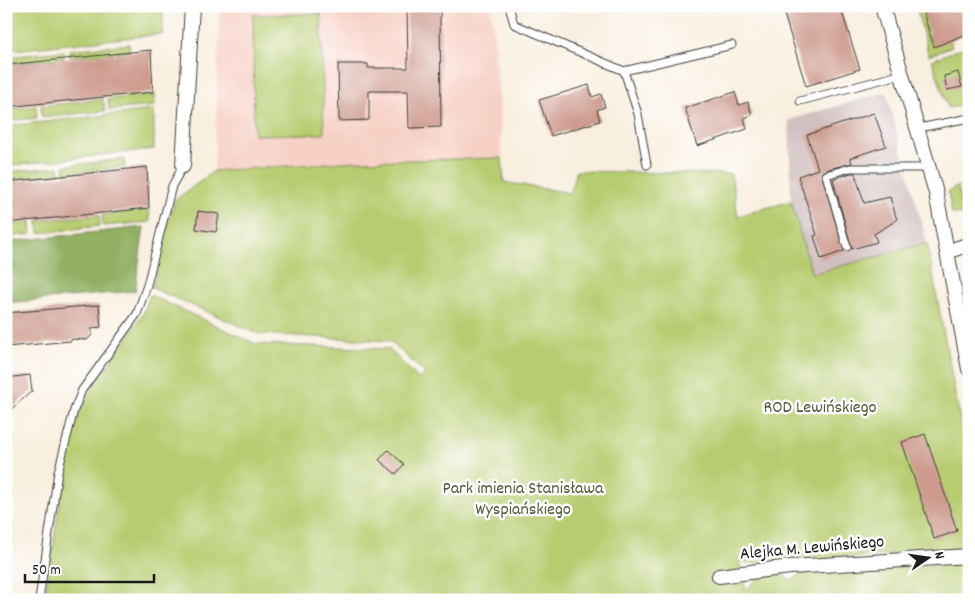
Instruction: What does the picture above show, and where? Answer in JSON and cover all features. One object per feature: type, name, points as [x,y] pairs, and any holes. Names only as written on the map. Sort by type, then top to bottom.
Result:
[{"type":"street","points":[[183,166],[192,6]]},
{"type":"street","points":[[882,6],[930,168],[969,369]]},
{"type":"street","points":[[947,252],[969,244]]},
{"type":"street","name":"Alejka M. Lewińskiego","points":[[719,576],[790,567],[969,556]]},
{"type":"lane","points":[[509,6],[514,24],[624,71],[732,44]]},
{"type":"lane","points":[[624,71],[638,114],[647,165]]},
{"type":"lane","points":[[800,101],[903,74]]},
{"type":"lane","points":[[919,128],[969,118]]},
{"type":"lane","points":[[39,600],[58,472],[74,410],[82,390],[137,314],[147,285],[172,186],[183,166]]},
{"type":"lane","points":[[848,247],[826,175],[850,168],[930,168]]},
{"type":"shaded area","points":[[220,6],[490,6],[495,44],[502,158],[357,161],[214,171]]},
{"type":"shaded area","points":[[886,92],[927,243],[812,274],[791,201],[789,120]]},
{"type":"green space","points":[[31,6],[163,6],[163,34],[13,50],[6,44],[6,9]]},
{"type":"green space","points":[[916,6],[923,6],[921,7],[929,26],[926,27],[934,46],[950,40],[952,46],[929,56]]},
{"type":"green space","points":[[321,14],[324,134],[254,135],[253,15]]},
{"type":"green space","points":[[129,44],[130,51],[70,57],[69,50]]},
{"type":"green space","points":[[969,45],[969,105],[948,108],[932,60]]},
{"type":"green space","points":[[64,51],[64,58],[6,64],[6,57]]},
{"type":"green space","points":[[155,94],[155,106],[109,110],[108,99]]},
{"type":"green space","points":[[103,99],[105,111],[42,117],[41,106]]},
{"type":"green space","points":[[36,106],[37,118],[6,121],[6,109]]},
{"type":"green space","points":[[154,110],[154,149],[6,166],[6,126]]},
{"type":"green space","points":[[502,158],[504,182],[570,193],[576,171],[731,174],[738,216],[791,201],[812,274],[927,243],[969,468],[969,548],[799,562],[793,556],[785,557],[785,563],[759,564],[739,561],[746,590],[760,577],[784,574],[788,580],[795,579],[801,573],[969,563],[969,600],[45,600],[64,473],[79,413],[91,390],[143,314],[150,295],[256,344],[389,349],[419,379],[425,373],[390,341],[259,334],[152,288],[174,201],[214,171],[357,161]]},
{"type":"green space","points":[[124,159],[125,167],[65,174],[64,166]]},
{"type":"green space","points":[[59,167],[60,174],[6,180],[6,172]]},
{"type":"green space","points":[[958,186],[962,215],[952,214],[948,192]]},
{"type":"green space","points":[[149,210],[150,222],[103,226],[102,215]]},
{"type":"green space","points":[[99,215],[100,226],[39,233],[38,221]]},
{"type":"green space","points":[[31,222],[32,234],[6,237],[6,225]]},
{"type":"green space","points":[[144,227],[135,291],[6,303],[6,242]]},
{"type":"building","points":[[407,6],[440,6],[441,127],[409,128],[408,91],[369,91],[369,120],[339,121],[338,64],[368,64],[368,68],[408,68]]},
{"type":"building","points":[[797,6],[840,6],[860,69],[806,86],[783,11]]},
{"type":"building","points":[[921,6],[969,6],[969,33],[934,47]]},
{"type":"building","points":[[151,50],[153,92],[6,107],[6,65]]},
{"type":"building","points":[[958,72],[962,87],[947,90],[944,76]]},
{"type":"building","points":[[589,85],[592,97],[601,94],[605,107],[597,110],[600,121],[551,136],[539,100]]},
{"type":"building","points":[[735,92],[739,105],[748,102],[752,115],[744,118],[747,129],[697,146],[685,108]]},
{"type":"building","points":[[874,113],[886,146],[850,158],[852,163],[825,170],[821,173],[844,251],[821,259],[814,236],[817,235],[798,176],[818,169],[807,135]]},
{"type":"building","points":[[147,167],[149,208],[6,223],[6,182]]},
{"type":"building","points":[[855,173],[864,203],[890,197],[897,220],[874,234],[877,242],[852,249],[833,179]]},
{"type":"building","points":[[198,211],[219,214],[216,232],[196,229]]},
{"type":"building","points":[[99,305],[101,327],[92,328],[92,335],[87,340],[72,339],[71,341],[6,347],[6,313]]},
{"type":"building","points":[[30,375],[32,391],[6,414],[6,378]]},
{"type":"building","points":[[925,434],[957,531],[934,539],[902,442]]},
{"type":"building","points":[[388,450],[404,464],[396,474],[379,460]]},
{"type":"park label","name":"ROD Lewińskiego","points":[[820,408]]},
{"type":"park label","name":"Park imienia Stanisława Wyspiańskiego","points":[[523,499]]}]
